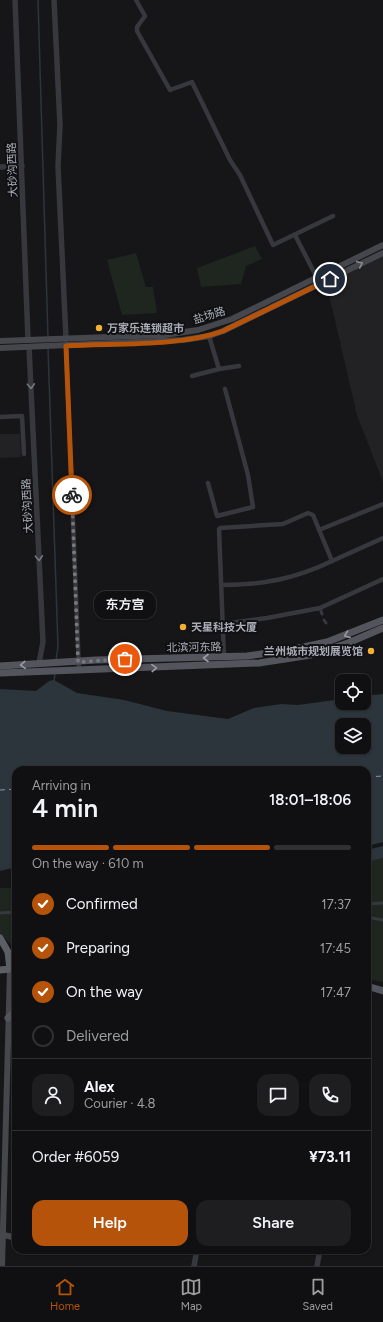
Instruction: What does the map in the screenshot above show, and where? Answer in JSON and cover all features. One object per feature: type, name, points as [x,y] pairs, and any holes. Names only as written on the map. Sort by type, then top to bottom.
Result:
[{"type":"highway","points":[[0,938],[8,952],[12,966]]},
{"type":"highway","points":[[0,970],[12,969]]},
{"type":"main road","name":"盐场路","points":[[0,341],[57,339],[66,342],[164,341],[209,336],[223,331],[383,245]]},
{"type":"main road","name":"盐场路","points":[[0,348],[57,346],[66,342],[164,335],[213,326],[383,253]]},
{"type":"main road","name":"北滨河东路","points":[[0,666],[39,663],[224,658],[268,654],[309,647],[339,638],[383,620]]},
{"type":"main road","name":"北滨河东路","points":[[0,672],[76,671],[259,663],[311,655],[348,643],[383,628]]},
{"type":"main road","points":[[2,1266],[1,1234],[8,1018],[12,979]]},
{"type":"main road","points":[[371,987],[383,991]]},
{"type":"main road","points":[[8,1018],[12,1014]]},
{"type":"main road","points":[[1,1234],[12,1233]]},
{"type":"main road","points":[[1,1234],[12,1237]]},
{"type":"street","name":"大砂沟西路","points":[[15,0],[28,340]]},
{"type":"street","points":[[54,0],[60,125],[58,166],[66,342],[76,671]]},
{"type":"street","points":[[136,0],[145,16],[137,27],[137,31],[170,90],[192,82],[230,160],[240,175],[273,245],[333,216]]},
{"type":"street","points":[[0,166],[22,166]]},
{"type":"street","points":[[295,235],[318,281]]},
{"type":"street","points":[[209,336],[219,369]]},
{"type":"street","name":"大砂沟西路","points":[[29,347],[44,642],[39,663]]},
{"type":"street","points":[[192,376],[219,369],[239,366]]},
{"type":"street","points":[[208,483],[217,516],[253,507],[248,475],[225,389]]},
{"type":"street","points":[[0,417],[22,416],[24,454]]},
{"type":"street","points":[[319,530],[383,504]]},
{"type":"street","points":[[224,658],[220,528],[283,524],[308,513],[313,515],[332,561]]},
{"type":"street","points":[[221,586],[249,585],[278,581],[316,569],[383,538]]},
{"type":"street","points":[[222,624],[267,618],[320,608],[383,579]]},
{"type":"street","points":[[320,608],[322,614]]},
{"type":"street","points":[[371,904],[383,903]]},
{"type":"street","points":[[0,913],[12,912]]},
{"type":"street","points":[[371,918],[383,920]]},
{"type":"street","points":[[190,1266],[192,1254]]},
{"type":"street","points":[[194,1266],[195,1254]]},
{"type":"street","points":[[317,1266],[319,1254]]},
{"type":"shaded area","points":[[255,246],[262,259],[246,266],[241,284],[201,287],[197,268]]},
{"type":"shaded area","points":[[136,253],[146,287],[153,287],[157,313],[122,315],[107,260]]},
{"type":"shaded area","points":[[383,256],[383,482],[357,415],[326,282]]},
{"type":"shaded area","points":[[0,434],[20,434],[21,457],[0,458]]},
{"type":"shaded area","points":[[54,680],[77,693],[124,700],[167,711],[228,719],[254,708],[281,704],[298,705],[335,700],[335,710],[371,710],[371,695],[383,694],[383,842],[371,845],[371,766],[12,766],[12,868],[0,871],[0,689],[36,691],[49,681]]},
{"type":"shaded area","points":[[383,846],[383,858],[371,861],[371,849]]},
{"type":"shaded area","points":[[383,858],[383,982],[371,980],[371,860]]},
{"type":"shaded area","points":[[0,888],[12,888],[12,945],[0,934]]},
{"type":"waterway","points":[[38,0],[48,338]]},
{"type":"waterway","points":[[48,348],[58,647],[56,660]]},
{"type":"waterway","points":[[54,682],[55,673]]},
{"type":"ferry route","points":[[371,777],[383,776]]},
{"type":"ferry route","points":[[0,790],[12,789]]},
{"type":"way so far","points":[[72,495],[78,662],[125,659]]},
{"type":"place","name":"万家乐连锁超市","points":[[99,328]]},
{"type":"place","name":"天星科技大厦","points":[[183,627]]},
{"type":"place","name":"兰州城市规划展览馆","points":[[371,651]]},
{"type":"place","name":"东方宫","points":[[125,659]]},
{"type":"route","points":[[72,495],[66,346],[164,341],[209,336],[223,331],[330,279]]}]
